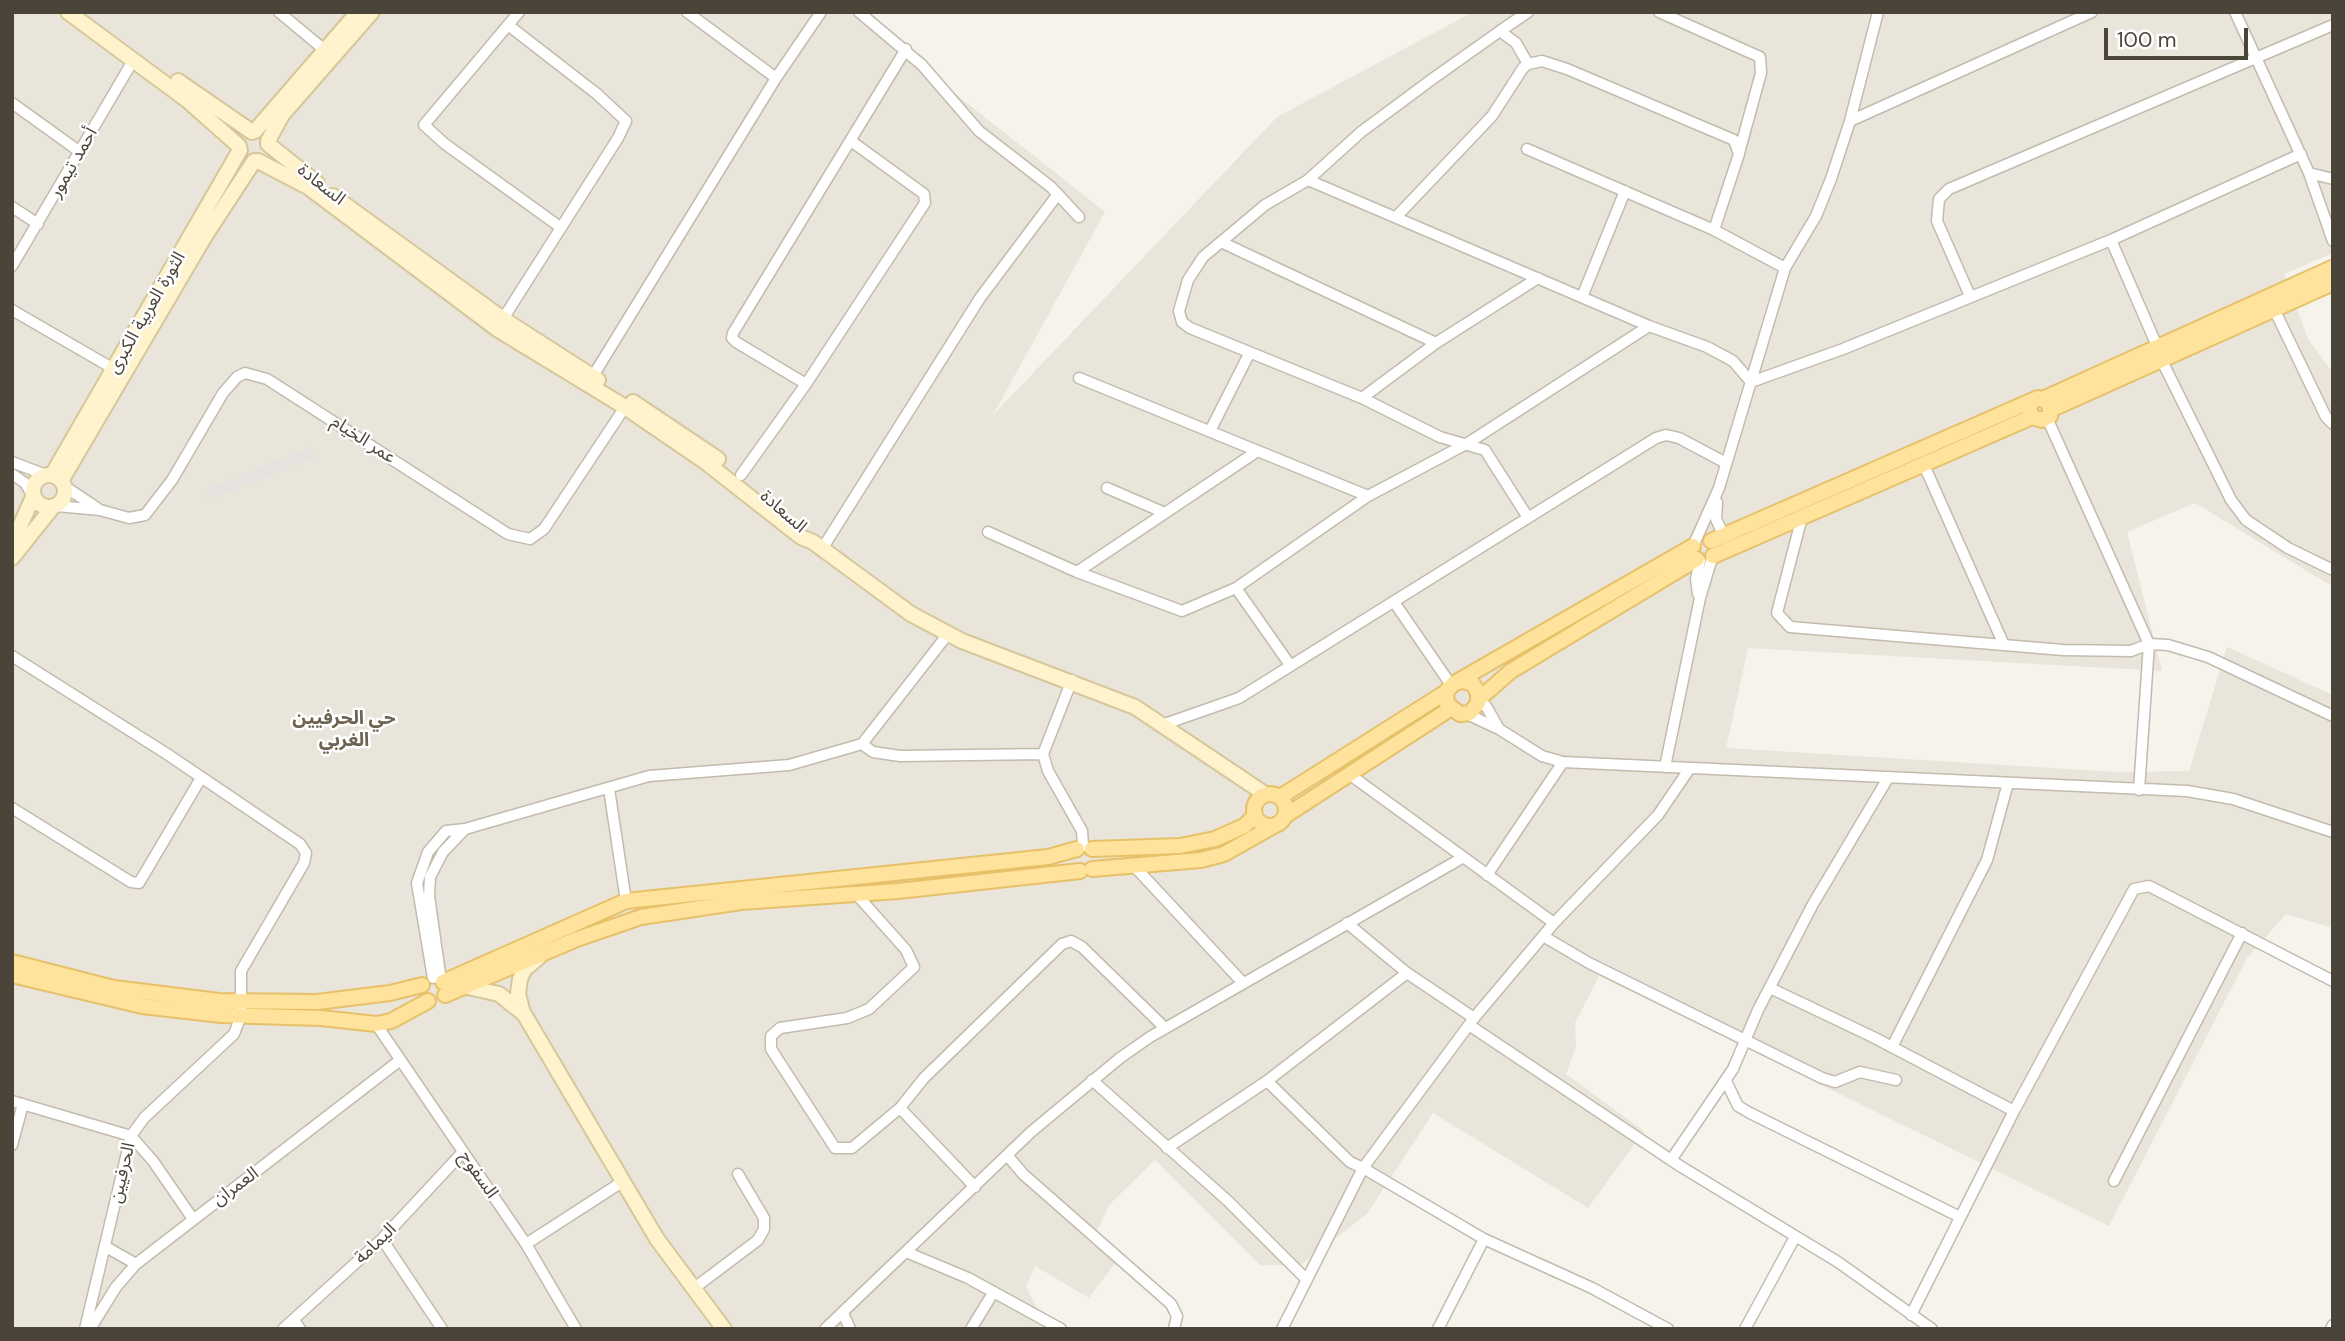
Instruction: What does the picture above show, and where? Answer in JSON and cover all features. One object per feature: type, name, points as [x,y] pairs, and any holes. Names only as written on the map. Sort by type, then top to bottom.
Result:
[{"type":"main road","points":[[12,962],[114,988],[241,1009],[383,994],[437,984],[468,986],[577,939],[641,917],[741,902],[856,895],[1135,867],[1224,854],[1282,820],[1450,709],[1467,714],[1511,671],[1706,550],[1802,517],[1924,465],[2333,268]]},
{"type":"main road","points":[[2159,353],[2274,309],[2333,283]]},
{"type":"main road","points":[[12,975],[142,1006],[241,1009],[376,1024],[391,1021],[428,1001],[422,993],[437,984],[626,901],[1048,857],[1084,848],[1133,849],[1214,839],[1244,826],[1259,804],[1280,797],[1452,686],[1706,550],[2042,409]]},
{"type":"main road","points":[[1452,686],[1473,684],[1478,701]]},
{"type":"main road","points":[[1450,709],[1452,686]]},
{"type":"main road","points":[[1280,797],[1286,806],[1282,820]]},
{"type":"main road","points":[[1259,804],[1268,826],[1282,820]]},
{"type":"main road","points":[[1084,848],[1072,859],[1086,870]]},
{"type":"main road","points":[[1084,848],[1097,859],[1086,870]]},
{"type":"main road","points":[[383,994],[395,1009],[391,1021]]},
{"type":"main road","points":[[376,1024],[369,1010],[383,994]]},
{"type":"street","points":[[68,12],[96,26],[221,113],[268,142]]},
{"type":"street","points":[[85,12],[96,26],[134,59],[214,121],[240,148],[245,158],[256,161],[267,153],[268,142],[282,115],[358,12]]},
{"type":"street","points":[[279,12],[329,54]]},
{"type":"street","points":[[240,148],[242,138],[253,132],[372,12]]},
{"type":"street","points":[[519,12],[424,125],[445,144],[560,227]]},
{"type":"street","points":[[687,12],[776,78]]},
{"type":"street","points":[[593,376],[776,78],[821,12]]},
{"type":"street","points":[[859,12],[906,49],[979,131],[1058,194],[1079,217]]},
{"type":"street","points":[[1527,516],[1485,450],[1440,437],[1362,398],[1190,328],[1182,322],[1179,312],[1188,280],[1203,257],[1265,205],[1308,180],[1361,132],[1528,12]]},
{"type":"street","points":[[1660,12],[1760,57],[1761,73],[1739,154],[1714,230]]},
{"type":"street","points":[[1706,550],[1726,463],[1785,268],[1816,216],[1850,121],[1878,12]]},
{"type":"street","points":[[1850,121],[2092,12]]},
{"type":"street","points":[[2235,12],[2301,154],[2333,241]]},
{"type":"street","points":[[500,324],[618,138],[626,121],[607,102],[508,25]]},
{"type":"street","points":[[1969,296],[1937,221],[1937,206],[1944,193],[2333,25]]},
{"type":"street","points":[[1500,31],[1516,43],[1528,64]]},
{"type":"street","points":[[806,384],[736,342],[732,338],[733,333],[906,49]]},
{"type":"street","name":"أحمد تيمور","points":[[12,266],[134,59]]},
{"type":"street","points":[[1398,216],[1492,116],[1528,64],[1542,61],[1567,68],[1734,140],[1739,154]]},
{"type":"street","points":[[12,103],[80,152]]},
{"type":"street","points":[[741,475],[806,384],[926,197],[851,141]]},
{"type":"street","name":"السعادة","points":[[268,142],[500,324],[593,376],[741,475],[808,531],[817,545]]},
{"type":"street","name":"الثورة العربية الكبرى","points":[[56,479],[118,372],[240,148]]},
{"type":"street","points":[[1527,149],[1714,230],[1785,268]]},
{"type":"street","points":[[1751,382],[1843,349],[2111,240],[2301,154]]},
{"type":"street","name":"السعادة","points":[[256,161],[308,187],[500,324],[736,483],[801,537],[817,545]]},
{"type":"street","name":"الثورة العربية الكبرى","points":[[118,372],[256,161]]},
{"type":"street","points":[[2309,173],[2333,179]]},
{"type":"street","points":[[1308,180],[1398,216],[1733,361],[1751,382]]},
{"type":"street","points":[[1582,297],[1625,191]]},
{"type":"street","points":[[1058,194],[980,298],[817,545],[891,601],[948,634],[1072,680],[1135,707],[1239,778],[1259,804]]},
{"type":"street","points":[[12,207],[38,224]]},
{"type":"street","points":[[2111,240],[2159,353],[2231,500],[2246,520],[2288,548],[2333,570]]},
{"type":"street","points":[[1221,242],[1436,343]]},
{"type":"street","points":[[1362,398],[1436,343],[1538,278]]},
{"type":"street","points":[[2274,309],[2326,417],[2333,424]]},
{"type":"street","points":[[12,310],[118,372]]},
{"type":"street","points":[[988,532],[1077,572],[1172,610],[1182,611],[1236,587],[1368,496],[1468,443],[1649,326]]},
{"type":"street","points":[[1210,431],[1249,354]]},
{"type":"street","name":"عمر الخيام","points":[[54,507],[100,510],[129,518],[150,511],[223,393],[237,377],[245,373],[267,379],[508,534],[530,539],[544,529],[625,407]]},
{"type":"street","points":[[1079,379],[1368,496]]},
{"type":"street","points":[[2042,409],[2149,644],[2139,790]]},
{"type":"street","points":[[1161,725],[1239,698],[1656,438],[1666,435],[1679,438],[1726,463]]},
{"type":"street","points":[[1077,572],[1256,452]]},
{"type":"street","name":"عمر الخيام","points":[[12,462],[56,479],[100,510]]},
{"type":"street","points":[[1924,465],[2004,645]]},
{"type":"street","points":[[12,474],[25,483],[41,506],[54,507]]},
{"type":"street","points":[[12,544],[33,496],[36,481],[56,479],[64,497],[12,558]]},
{"type":"street","points":[[1107,488],[1165,513]]},
{"type":"street","points":[[1665,767],[1700,598],[1696,579],[1716,519],[1719,488]]},
{"type":"street","points":[[1802,517],[1778,603],[1777,613],[1785,624],[2004,645],[2131,651],[2149,644],[2168,645],[2208,657],[2333,716]]},
{"type":"street","points":[[1236,587],[1290,665]]},
{"type":"street","points":[[1394,602],[1452,686]]},
{"type":"street","points":[[437,984],[429,896],[430,877],[443,852],[465,829],[670,772],[789,765],[862,744],[948,634]]},
{"type":"street","points":[[12,656],[300,844],[306,853],[304,863],[241,971],[241,1009]]},
{"type":"street","points":[[1072,680],[1043,754],[1048,771],[1082,831],[1084,848]]},
{"type":"street","points":[[1478,701],[1486,706],[1499,729]]},
{"type":"street","points":[[1467,714],[1499,729],[1542,756],[1563,762],[2219,796],[2333,832]]},
{"type":"street","points":[[862,744],[873,752],[937,758],[1043,754]]},
{"type":"street","points":[[1487,875],[1563,762]]},
{"type":"street","points":[[1282,1329],[1363,1168],[1472,1021],[1554,923],[1658,815],[1690,768]]},
{"type":"street","points":[[1349,774],[1554,923]]},
{"type":"street","points":[[12,808],[131,882],[139,883],[201,778]]},
{"type":"street","points":[[1671,1160],[1726,1082],[1813,904],[1888,778]]},
{"type":"street","points":[[1892,1047],[1987,860],[2008,783]]},
{"type":"street","points":[[609,789],[626,901]]},
{"type":"street","points":[[825,1329],[1007,1155],[1092,1080],[1165,1028],[1462,858]]},
{"type":"street","points":[[1135,867],[1243,984]]},
{"type":"street","points":[[1911,1315],[2014,1111],[2134,889],[2149,886],[2333,981]]},
{"type":"street","points":[[856,895],[906,950],[914,967],[869,1009],[846,1018],[780,1028],[771,1036],[771,1049],[835,1148],[852,1148],[900,1108],[924,1078],[1062,944],[1071,941],[1082,947],[1165,1028]]},
{"type":"street","points":[[1348,923],[1472,1021],[1671,1160],[1838,1262],[1932,1329]]},
{"type":"street","points":[[2114,1181],[2242,933]]},
{"type":"street","points":[[1543,936],[1589,963],[1835,1082],[1860,1072],[1896,1080]]},
{"type":"street","points":[[542,954],[524,970],[520,979],[518,994],[524,1014],[657,1239],[724,1329]]},
{"type":"street","points":[[1167,1148],[1267,1081],[1407,972]]},
{"type":"street","points":[[468,986],[499,994],[524,1014]]},
{"type":"street","points":[[1770,988],[1892,1047],[2014,1111]]},
{"type":"street","name":"الحرفيين","points":[[87,1329],[131,1136],[144,1118],[229,1040],[241,1009]]},
{"type":"street","name":"السفوح","points":[[376,1024],[526,1244],[576,1329]]},
{"type":"street","name":"العمران","points":[[87,1329],[116,1287],[136,1264],[326,1121],[399,1061]]},
{"type":"street","points":[[1092,1080],[1259,1230],[1307,1280]]},
{"type":"street","points":[[1267,1081],[1350,1162],[1484,1239],[1592,1288],[1668,1329]]},
{"type":"street","points":[[1726,1082],[1738,1106],[1750,1113],[1960,1217]]},
{"type":"street","points":[[12,1145],[18,1102],[131,1136],[153,1161],[193,1219]]},
{"type":"street","points":[[900,1108],[975,1187]]},
{"type":"street","name":"اليمامة","points":[[283,1329],[297,1324],[382,1239],[462,1153]]},
{"type":"street","points":[[1007,1155],[1032,1183],[1171,1304],[1177,1316],[1174,1329]]},
{"type":"street","points":[[693,1289],[758,1240],[764,1229],[764,1218],[738,1174]]},
{"type":"street","points":[[526,1244],[622,1182]]},
{"type":"street","points":[[1745,1329],[1796,1237]]},
{"type":"street","points":[[382,1239],[442,1329]]},
{"type":"street","points":[[1438,1329],[1484,1239]]},
{"type":"street","points":[[106,1247],[136,1264]]},
{"type":"street","points":[[906,1252],[968,1278],[1061,1329]]},
{"type":"street","points":[[971,1329],[993,1293]]},
{"type":"street","points":[[842,1313],[850,1329]]},
{"type":"shaded area","points":[[12,12],[852,12],[1105,212],[993,415],[1277,117],[1473,12],[2333,12],[2333,253],[2284,274],[2308,339],[2333,373],[2333,587],[2195,503],[2127,532],[2162,671],[1748,648],[1726,748],[2118,772],[2189,771],[2227,647],[2333,695],[2333,928],[2286,914],[2247,958],[2109,1226],[1599,976],[1575,1023],[1576,1047],[1566,1074],[1644,1131],[1588,1208],[1433,1113],[1367,1214],[1301,1265],[1260,1265],[1155,1160],[1110,1204],[1097,1230],[1121,1255],[1089,1298],[1035,1266],[1026,1287],[1048,1329],[12,1329]]},
{"type":"shaded area","points":[[311,447],[316,457],[209,500],[205,490]]},
{"type":"district","name":"حي الحرفيين الغربي","points":[[344,730]]}]
